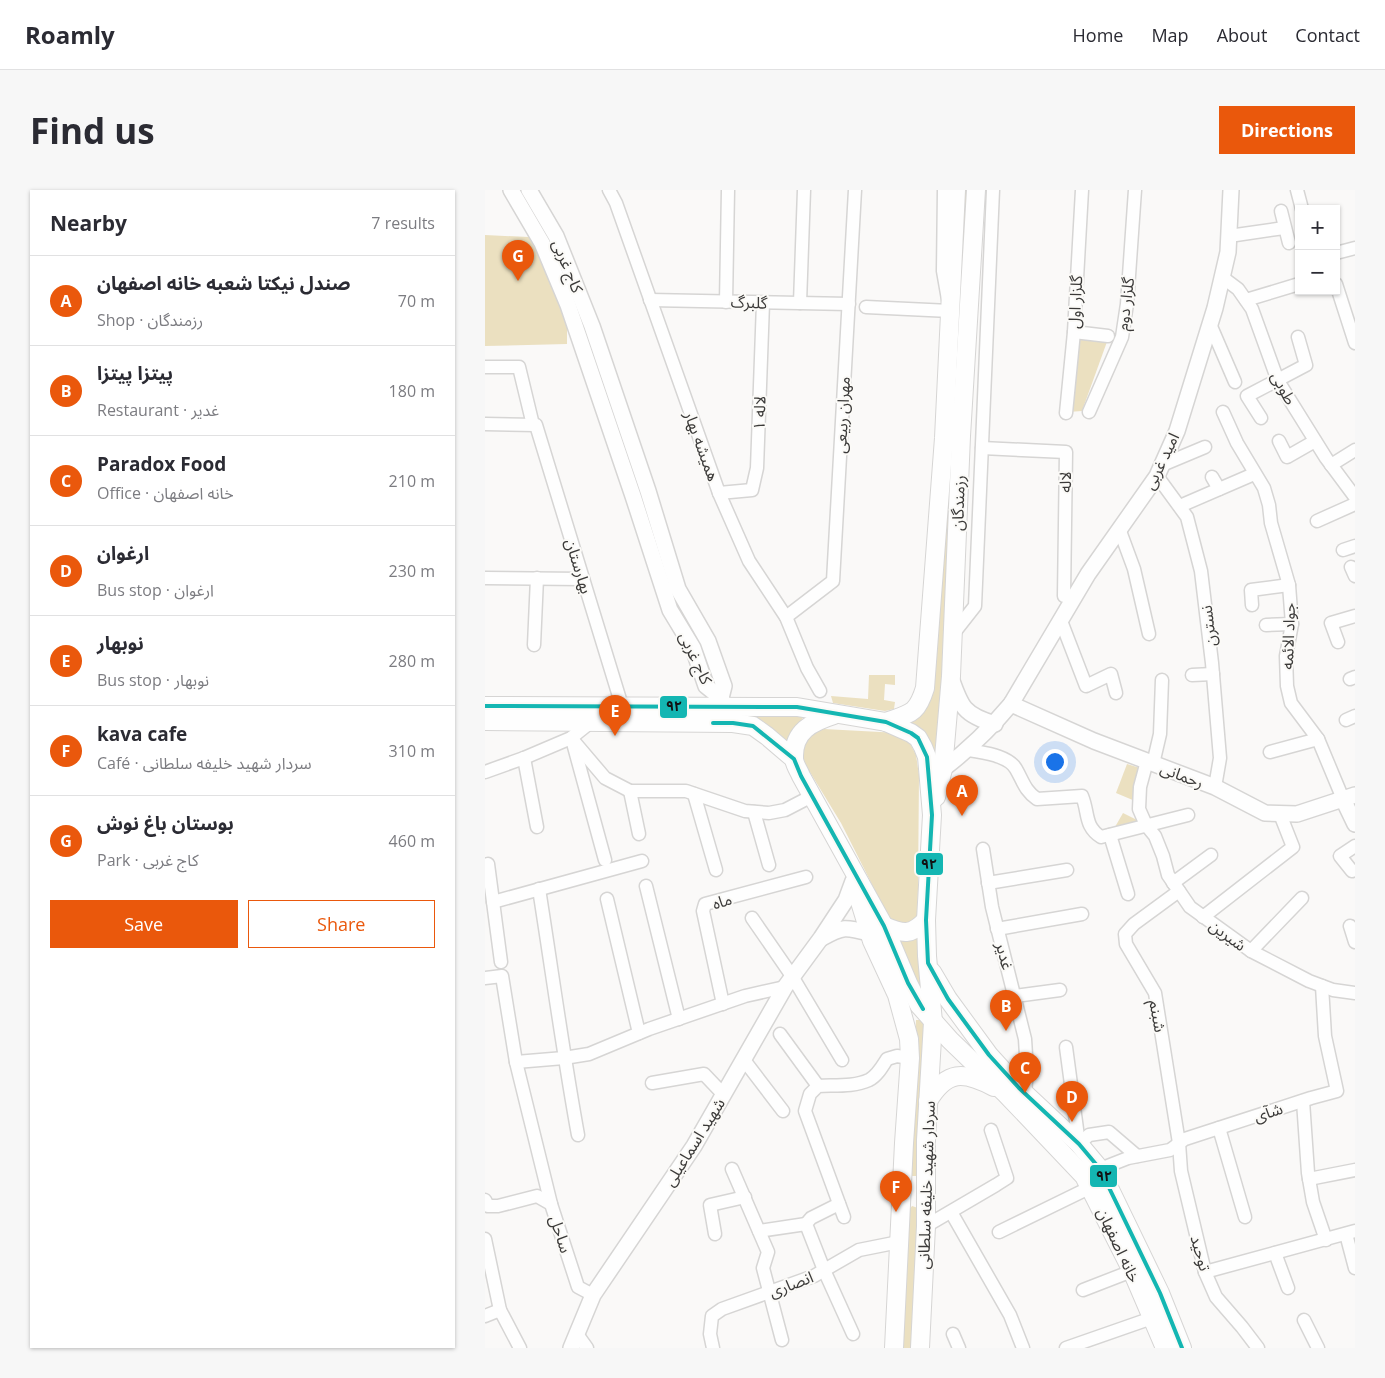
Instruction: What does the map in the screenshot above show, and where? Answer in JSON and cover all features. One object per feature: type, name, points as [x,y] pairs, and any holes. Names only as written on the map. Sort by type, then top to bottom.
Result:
[{"type":"main road","name":"رزمندگان","points":[[886,722],[915,711],[921,701],[925,688],[943,448],[956,190]]},
{"type":"main road","name":"رزمندگان","points":[[932,814],[943,769],[951,676],[961,436],[976,190]]},
{"type":"main road","points":[[485,706],[797,708],[886,722],[911,733],[923,747],[927,756],[932,814]]},
{"type":"main road","points":[[485,721],[591,722],[726,709],[767,736],[794,759],[852,873],[877,930],[909,932],[918,929],[926,920]]},
{"type":"main road","points":[[794,759],[799,735],[806,727],[815,720],[834,715]]},
{"type":"main road","name":"سردار شهید خلیفه سلطانی","points":[[920,1348],[926,1226],[926,1140],[933,1022],[927,963],[926,920],[932,814]]},
{"type":"main road","name":"سردار شهید خلیفه سلطانی","points":[[877,930],[909,1039],[910,1058],[894,1348]]},
{"type":"main road","name":"خانه اصفهان","points":[[877,930],[919,1004],[933,1022],[1064,1153],[1084,1176],[1132,1271],[1165,1348]]},
{"type":"main road","name":"خانه اصفهان","points":[[927,963],[947,999],[989,1055],[1025,1093],[1079,1144],[1100,1169],[1160,1293],[1181,1348]]},
{"type":"main road","points":[[928,1101],[944,1080],[955,1076],[965,1076],[980,1080],[1006,1094]]},
{"type":"main road","points":[[902,1188],[926,1189]]},
{"type":"street","name":"کاج غربی","points":[[511,190],[542,243],[642,499]]},
{"type":"street","name":"کاج غربی","points":[[529,190],[556,236],[592,326],[642,499],[670,610],[693,648],[706,686],[726,709]]},
{"type":"street","name":"همیشه بهار","points":[[609,190],[616,203],[719,494],[749,561],[786,617],[807,668],[820,691]]},
{"type":"street","points":[[726,302],[728,190]]},
{"type":"street","points":[[800,304],[804,190]]},
{"type":"street","name":"مهران ربیعی","points":[[786,617],[833,581],[855,190]]},
{"type":"street","points":[[866,306],[950,311],[943,271],[944,190]]},
{"type":"street","points":[[953,634],[975,606],[993,190]]},
{"type":"street","name":"گلزار اول","points":[[1066,413],[1074,332],[1082,190]]},
{"type":"street","name":"گلزار دوم","points":[[1089,412],[1122,337],[1127,304],[1135,190]]},
{"type":"street","name":"امید غربی","points":[[943,769],[969,750],[995,724],[1011,704],[1088,574],[1120,531],[1159,471],[1177,431],[1210,324],[1228,252],[1231,190]]},
{"type":"street","points":[[1297,190],[1301,205]]},
{"type":"street","points":[[1281,211],[1289,243]]},
{"type":"street","points":[[1229,236],[1284,228]]},
{"type":"street","points":[[1340,251],[1355,248]]},
{"type":"street","name":"طوبی","points":[[1222,276],[1238,289],[1252,309],[1278,380],[1315,441],[1355,497]]},
{"type":"street","points":[[1246,300],[1295,285]]},
{"type":"street","points":[[1340,295],[1355,343]]},
{"type":"street","name":"گلبرگ","points":[[650,300],[849,304]]},
{"type":"street","name":"لاله ۱","points":[[719,494],[752,490],[757,468],[763,303]]},
{"type":"street","points":[[1210,324],[1235,382]]},
{"type":"street","points":[[577,332],[592,326]]},
{"type":"street","points":[[1074,332],[1108,336]]},
{"type":"street","points":[[1261,418],[1247,396],[1306,365],[1298,337]]},
{"type":"street","name":"بهارستان","points":[[485,367],[519,367],[534,425],[583,578],[621,706]]},
{"type":"street","name":"جواد الائمه","points":[[1223,412],[1237,443],[1264,488],[1271,523],[1289,585],[1292,624],[1286,656],[1287,686],[1291,703],[1318,739],[1349,797]]},
{"type":"street","points":[[485,424],[534,425]]},
{"type":"street","points":[[1279,441],[1287,457],[1315,441]]},
{"type":"street","points":[[1159,471],[1205,447]]},
{"type":"street","name":"لاله","points":[[982,448],[1066,452],[1064,596]]},
{"type":"street","points":[[1331,465],[1355,450]]},
{"type":"street","name":"نسترن","points":[[1159,471],[1187,517],[1201,570],[1220,758],[1215,788]]},
{"type":"street","points":[[1180,506],[1254,474]]},
{"type":"street","points":[[1212,477],[1219,489]]},
{"type":"street","points":[[1317,521],[1355,504]]},
{"type":"street","points":[[1120,531],[1134,570],[1149,634]]},
{"type":"street","points":[[1343,550],[1355,546]]},
{"type":"street","points":[[485,578],[583,578]]},
{"type":"street","points":[[534,645],[537,578]]},
{"type":"street","points":[[1252,605],[1251,590],[1289,585]]},
{"type":"street","points":[[1338,642],[1331,623],[1355,616]]},
{"type":"street","points":[[1061,621],[1086,686],[1111,674],[1116,693]]},
{"type":"street","points":[[1266,625],[1292,624]]},
{"type":"street","points":[[1192,674],[1213,674]]},
{"type":"street","points":[[951,676],[963,708],[977,719],[995,724]]},
{"type":"street","name":"شیرین","points":[[1162,680],[1160,734],[1140,787],[1139,809],[1146,825],[1155,836],[1168,875],[1190,907],[1251,951],[1322,986],[1333,990],[1355,993]]},
{"type":"street","name":"رحمانی","points":[[1011,704],[1094,741],[1215,788],[1265,813],[1297,814],[1349,797]]},
{"type":"street","points":[[485,772],[571,738],[591,722]]},
{"type":"street","points":[[571,738],[605,778],[630,791],[686,791],[745,812],[769,813],[785,810],[812,796]]},
{"type":"street","points":[[571,738],[605,860]]},
{"type":"street","points":[[1270,752],[1318,739]]},
{"type":"street","points":[[969,750],[1009,762],[1016,768],[1029,793],[1037,799],[1082,796],[1089,823],[1093,831],[1101,837],[1188,815]]},
{"type":"street","points":[[524,758],[537,827]]},
{"type":"street","points":[[630,791],[639,834]]},
{"type":"street","points":[[694,794],[716,870]]},
{"type":"street","points":[[1349,797],[1355,824]]},
{"type":"street","points":[[754,812],[769,864]]},
{"type":"street","points":[[1203,917],[1293,847],[1280,814]]},
{"type":"street","points":[[1110,835],[1128,894]]},
{"type":"street","points":[[1352,871],[1340,856],[1355,846]]},
{"type":"street","name":"غدیر","points":[[983,849],[992,907],[1025,1039],[1027,1071],[1025,1093]]},
{"type":"street","points":[[1176,887],[1211,855]]},
{"type":"street","points":[[493,902],[642,861]]},
{"type":"street","points":[[487,864],[501,962]]},
{"type":"street","points":[[988,883],[1067,870]]},
{"type":"street","name":"شهید اسماعیلی","points":[[571,1348],[593,1295],[694,1146],[789,982],[846,900],[852,873]]},
{"type":"street","name":"ماه","points":[[723,1004],[703,911],[705,904],[806,877]]},
{"type":"street","points":[[646,886],[679,1019]]},
{"type":"street","name":"شبنم","points":[[1176,887],[1125,934],[1126,944],[1155,993],[1179,1143]]},
{"type":"street","points":[[539,889],[564,1058],[578,1135]]},
{"type":"street","points":[[1251,951],[1303,898]]},
{"type":"street","points":[[607,899],[639,1033]]},
{"type":"street","points":[[997,929],[1082,914]]},
{"type":"street","points":[[753,918],[789,982],[842,1060]]},
{"type":"street","points":[[1350,926],[1355,942]]},
{"type":"street","name":"شهید اسماعیلی","points":[[821,938],[839,928],[877,930]]},
{"type":"street","points":[[485,978],[502,976],[516,1062],[551,1204]]},
{"type":"street","points":[[516,1062],[589,1054],[639,1033],[789,982]]},
{"type":"street","name":"شآی","points":[[1100,1169],[1128,1158],[1170,1150],[1185,1139],[1337,1092],[1325,1036],[1322,986]]},
{"type":"street","points":[[1015,996],[1060,990]]},
{"type":"street","points":[[780,1034],[818,1086]]},
{"type":"street","points":[[1066,1048],[1079,1144]]},
{"type":"street","points":[[844,1217],[805,1111],[810,1094],[818,1086],[851,1084],[870,1080],[887,1059],[897,1056],[910,1058]]},
{"type":"street","points":[[744,1060],[783,1111]]},
{"type":"street","points":[[652,1083],[704,1074],[724,1095]]},
{"type":"street","points":[[1303,1101],[1309,1179],[1313,1202],[1326,1240]]},
{"type":"street","points":[[1219,1128],[1245,1217]]},
{"type":"street","points":[[926,1226],[1007,1178],[991,1130]]},
{"type":"street","points":[[1079,1144],[1089,1136],[1109,1132],[1137,1156]]},
{"type":"street","name":"توحید","points":[[1179,1143],[1181,1171],[1205,1272],[1216,1298],[1258,1348]]},
{"type":"street","points":[[733,1169],[768,1252],[763,1268],[782,1340]]},
{"type":"street","points":[[1309,1179],[1355,1170]]},
{"type":"street","points":[[999,1232],[1091,1187]]},
{"type":"street","name":"ساحل","points":[[485,1200],[488,1206],[498,1206],[537,1196],[551,1204],[578,1287],[593,1295]]},
{"type":"street","points":[[715,1234],[710,1205],[745,1197]]},
{"type":"street","points":[[759,1231],[806,1224],[811,1218],[839,1204]]},
{"type":"street","points":[[951,1212],[1010,1315],[1023,1348]]},
{"type":"street","points":[[806,1224],[824,1270],[853,1334]]},
{"type":"street","points":[[1205,1272],[1350,1232],[1355,1268]]},
{"type":"street","points":[[485,1239],[500,1310],[520,1348]]},
{"type":"street","name":"انصاری","points":[[713,1348],[710,1334],[712,1316],[723,1309],[814,1276],[859,1250],[899,1242]]},
{"type":"street","points":[[1275,1253],[1288,1288]]},
{"type":"street","points":[[1083,1290],[1132,1271]]},
{"type":"street","points":[[485,1316],[500,1310]]},
{"type":"street","points":[[1066,1348],[1086,1345],[1152,1318]]},
{"type":"street","points":[[1304,1320],[1318,1348]]},
{"type":"street","points":[[577,1334],[587,1348]]},
{"type":"street","points":[[953,1334],[959,1348]]},
{"type":"shaded area","points":[[964,190],[970,190],[946,631],[934,780],[919,729],[911,723],[919,715]]},
{"type":"shaded area","points":[[485,235],[529,237],[567,310],[567,344],[485,346]]},
{"type":"shaded area","points":[[1077,336],[1108,339],[1082,411],[1068,412]]},
{"type":"shaded area","points":[[869,675],[895,675],[895,685],[885,684],[884,700],[895,702],[894,709],[885,711],[833,703],[831,696],[868,699]]},
{"type":"shaded area","points":[[739,712],[806,714],[796,727],[790,744],[741,717]]},
{"type":"shaded area","points":[[824,729],[899,733],[910,743],[916,755],[919,775],[918,889],[917,918],[914,926],[891,922],[841,823],[805,764],[802,751],[808,737]]},
{"type":"shaded area","points":[[1127,764],[1140,768],[1135,801],[1116,793]]},
{"type":"shaded area","points":[[1123,813],[1139,821],[1115,827]]},
{"type":"shaded area","points":[[917,933],[922,996],[895,938]]},
{"type":"shaded area","points":[[916,1020],[924,1020],[918,1176],[909,1176]]},
{"type":"shaded area","points":[[912,1206],[918,1208],[915,1348],[899,1348],[909,1210]]},
{"type":"transit line","name":"۹۲","points":[[485,706],[797,707],[886,722],[918,738],[927,757],[932,815],[926,920],[928,963],[948,999],[989,1055],[1019,1088],[1079,1144],[1100,1169],[1160,1293],[1182,1348]]},
{"type":"transit line","name":"۹۲","points":[[713,723],[753,726],[794,759],[801,776],[884,926],[908,983],[923,1009]]},
{"type":"place","name":"بوستان باغ نوش","points":[[518,281]]},
{"type":"place","name":"نوبهار","points":[[615,736]]},
{"type":"place","name":"صندل نیکتا شعبه خانه اصفهان","points":[[962,816]]},
{"type":"place","name":"پیتزا پیتزا","points":[[1006,1031]]},
{"type":"place","name":"Paradox Food","points":[[1025,1093]]},
{"type":"place","name":"ارغوان","points":[[1072,1122]]},
{"type":"place","name":"kava cafe","points":[[896,1212]]}]
